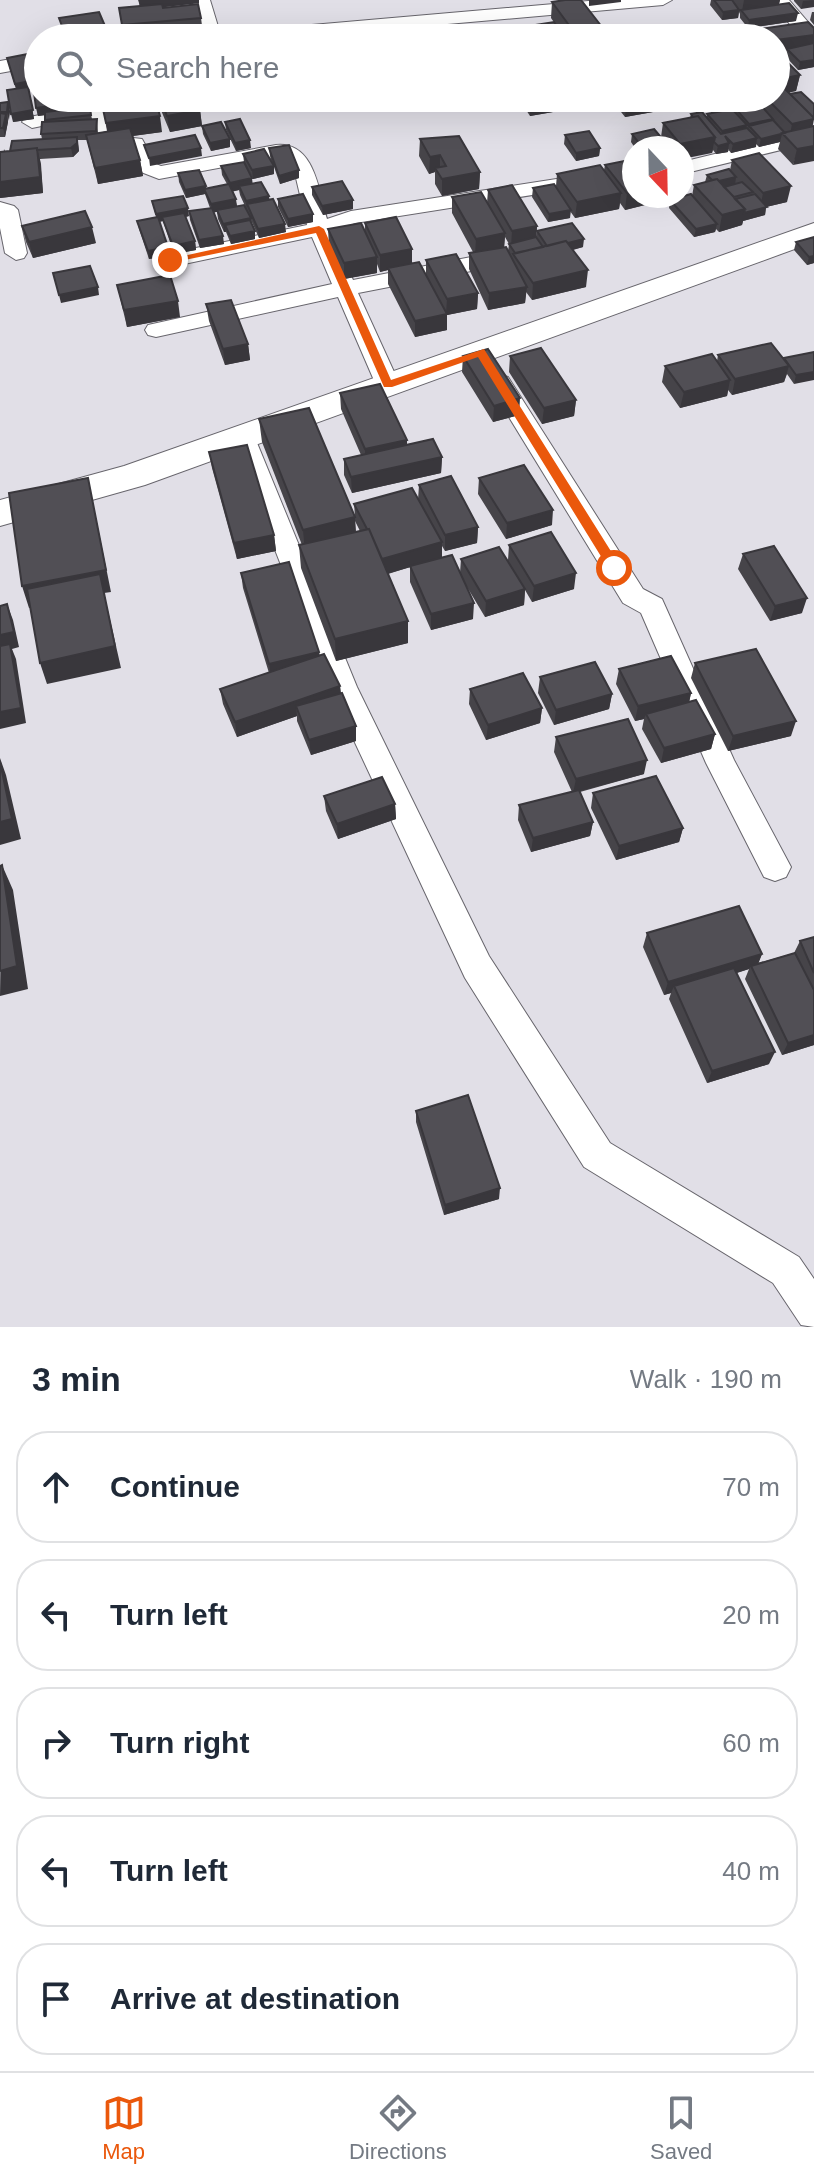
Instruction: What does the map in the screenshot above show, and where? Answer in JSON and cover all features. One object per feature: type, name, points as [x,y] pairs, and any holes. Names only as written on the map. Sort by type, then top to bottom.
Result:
[{"type":"street","points":[[201,0],[208,24]]},
{"type":"street","points":[[386,24],[663,0]]},
{"type":"street","points":[[779,0],[814,41]]},
{"type":"street","points":[[0,67],[24,63]]},
{"type":"street","points":[[32,122],[65,112]]},
{"type":"street","points":[[94,112],[102,138],[109,144],[135,143],[148,168],[159,173],[287,150],[294,154],[306,178],[319,229],[388,385]]},
{"type":"street","points":[[694,165],[814,136]]},
{"type":"street","points":[[170,260],[319,229],[351,217],[622,175]]},
{"type":"street","points":[[0,208],[7,210],[16,253]]},
{"type":"street","points":[[0,513],[133,476],[814,232]]},
{"type":"street","points":[[156,330],[502,258]]},
{"type":"street","points":[[480,352],[620,577],[633,596],[652,606],[721,763],[775,867]]},
{"type":"street","points":[[243,438],[343,687],[477,967],[597,1155],[786,1270],[814,1312]]},
{"type":"building","points":[[581,0],[600,24],[568,24],[552,2]]},
{"type":"building","points":[[714,0],[732,0],[739,10],[723,12]]},
{"type":"building","points":[[789,3],[798,13],[749,20],[741,10]]},
{"type":"building","points":[[198,4],[201,18],[122,24],[119,8]]},
{"type":"building","points":[[99,12],[104,24],[61,24],[59,18]]},
{"type":"building","points":[[808,22],[814,28],[814,35],[790,38],[790,25]]},
{"type":"building","points":[[814,43],[814,60],[800,62],[790,48]]},
{"type":"building","points":[[24,55],[24,82],[15,84],[7,58]]},
{"type":"building","points":[[790,65],[800,75],[790,77]]},
{"type":"building","points":[[24,88],[24,112],[11,114],[7,90]]},
{"type":"building","points":[[801,92],[814,104],[814,118],[790,94]]},
{"type":"building","points":[[790,94],[814,118],[792,124],[780,112],[790,112]]},
{"type":"building","points":[[8,102],[7,112],[0,112],[0,103]]},
{"type":"building","points":[[45,112],[91,112],[91,115],[45,120]]},
{"type":"building","points":[[104,112],[159,112],[160,116],[106,123]]},
{"type":"building","points":[[165,112],[189,112],[167,116]]},
{"type":"building","points":[[702,112],[721,134],[747,128],[757,138],[733,144],[725,136],[729,143],[718,146],[714,142],[715,137],[698,116],[691,114]]},
{"type":"building","points":[[735,112],[747,125],[722,131],[707,114]]},
{"type":"building","points":[[738,112],[767,112],[773,119],[749,124]]},
{"type":"building","points":[[0,113],[6,114],[3,128],[0,128]]},
{"type":"building","points":[[698,116],[715,137],[694,141],[694,136],[674,136],[663,123]]},
{"type":"building","points":[[97,119],[96,131],[41,134],[42,122]]},
{"type":"building","points":[[240,119],[250,140],[235,143],[225,122]]},
{"type":"building","points":[[773,120],[785,133],[761,139],[749,126]]},
{"type":"building","points":[[221,122],[230,139],[210,143],[202,126]]},
{"type":"building","points":[[814,126],[814,146],[797,149],[782,133]]},
{"type":"building","points":[[130,128],[140,160],[95,168],[86,135]]},
{"type":"building","points":[[654,129],[660,136],[634,136],[632,134]]},
{"type":"building","points":[[589,131],[600,148],[576,153],[565,135]]},
{"type":"building","points":[[195,135],[201,148],[149,158],[144,145]]},
{"type":"building","points":[[459,136],[480,172],[442,179],[435,168],[446,166],[440,155],[430,157],[420,139]]},
{"type":"building","points":[[77,137],[77,143],[71,148],[10,151],[12,141]]},
{"type":"building","points":[[289,145],[299,170],[279,176],[269,148]]},
{"type":"building","points":[[37,148],[40,177],[0,182],[0,152]]},
{"type":"building","points":[[264,149],[274,166],[252,170],[243,154]]},
{"type":"building","points":[[759,153],[791,186],[763,193],[732,160]]},
{"type":"building","points":[[622,161],[622,187],[605,165]]},
{"type":"building","points":[[244,162],[252,178],[230,183],[221,166]]},
{"type":"building","points":[[600,165],[621,193],[577,202],[557,174]]},
{"type":"building","points":[[729,169],[736,177],[719,181],[707,175]]},
{"type":"building","points":[[199,170],[206,186],[185,190],[178,173]]},
{"type":"building","points":[[717,179],[745,209],[722,215],[694,185]]},
{"type":"building","points":[[342,181],[353,200],[322,206],[312,187]]},
{"type":"building","points":[[261,182],[269,196],[246,201],[239,186]]},
{"type":"building","points":[[742,182],[753,192],[734,197],[724,187]]},
{"type":"building","points":[[229,184],[236,199],[211,204],[204,189]]},
{"type":"building","points":[[554,184],[571,210],[549,214],[533,188]]},
{"type":"building","points":[[512,185],[537,226],[512,231],[488,190]]},
{"type":"building","points":[[481,192],[505,233],[476,239],[452,197]]},
{"type":"building","points":[[303,194],[313,214],[288,219],[278,199]]},
{"type":"building","points":[[755,194],[767,207],[744,213],[745,209],[735,199]]},
{"type":"building","points":[[183,196],[188,208],[156,214],[152,201]]},
{"type":"building","points":[[694,197],[717,224],[696,229],[677,208],[694,208]]},
{"type":"building","points":[[273,199],[285,224],[258,229],[247,204]]},
{"type":"building","points":[[244,205],[251,218],[223,224],[217,210]]},
{"type":"building","points":[[212,208],[223,236],[199,240],[189,211]]},
{"type":"building","points":[[85,211],[92,227],[29,242],[22,226]]},
{"type":"building","points":[[184,213],[195,241],[173,246],[162,217]]},
{"type":"building","points":[[158,217],[168,247],[148,251],[137,221]]},
{"type":"building","points":[[396,217],[412,249],[380,255],[365,223]]},
{"type":"building","points":[[250,220],[255,231],[230,236],[225,225]]},
{"type":"building","points":[[361,223],[377,257],[344,263],[328,229]]},
{"type":"building","points":[[572,223],[584,239],[547,246],[537,231]]},
{"type":"building","points":[[536,237],[543,247],[515,253],[509,244]]},
{"type":"building","points":[[814,237],[814,256],[809,257],[796,242]]},
{"type":"building","points":[[566,241],[588,270],[533,283],[513,254]]},
{"type":"building","points":[[506,247],[527,287],[489,293],[469,253]]},
{"type":"building","points":[[456,254],[478,293],[447,299],[426,260]]},
{"type":"building","points":[[419,262],[447,314],[415,321],[388,268]]},
{"type":"building","points":[[90,266],[98,287],[59,295],[53,273]]},
{"type":"building","points":[[170,275],[178,301],[124,310],[117,285]]},
{"type":"building","points":[[231,300],[248,344],[223,349],[206,304]]},
{"type":"building","points":[[771,343],[789,366],[735,379],[718,355]]},
{"type":"building","points":[[541,348],[576,400],[544,408],[510,356]]},
{"type":"building","points":[[488,349],[520,398],[494,406],[463,356]]},
{"type":"building","points":[[814,352],[814,372],[796,375],[784,358]]},
{"type":"building","points":[[712,354],[730,380],[684,392],[665,366]]},
{"type":"building","points":[[380,384],[407,440],[365,449],[340,393]]},
{"type":"building","points":[[309,408],[355,517],[303,530],[259,419]]},
{"type":"building","points":[[433,439],[442,457],[351,477],[344,459]]},
{"type":"building","points":[[247,445],[274,535],[234,543],[209,452]]},
{"type":"building","points":[[524,465],[553,510],[507,523],[479,478]]},
{"type":"building","points":[[451,476],[478,527],[445,535],[419,485]]},
{"type":"building","points":[[88,478],[106,570],[22,586],[9,493]]},
{"type":"building","points":[[412,488],[442,542],[382,559],[354,504]]},
{"type":"building","points":[[369,529],[408,621],[335,639],[299,545]]},
{"type":"building","points":[[551,532],[576,573],[534,586],[509,545]]},
{"type":"building","points":[[774,546],[807,598],[775,606],[743,554]]},
{"type":"building","points":[[499,547],[525,589],[486,601],[461,559]]},
{"type":"building","points":[[452,555],[474,603],[431,614],[410,566]]},
{"type":"building","points":[[289,562],[319,652],[269,664],[241,573]]},
{"type":"building","points":[[100,574],[115,646],[40,663],[27,589]]},
{"type":"building","points":[[7,604],[14,632],[0,635],[0,606]]},
{"type":"building","points":[[10,644],[21,708],[0,712],[0,646]]},
{"type":"building","points":[[756,649],[796,721],[733,736],[695,663]]},
{"type":"building","points":[[324,654],[340,686],[235,722],[220,689]]},
{"type":"building","points":[[671,656],[691,693],[638,706],[619,669]]},
{"type":"building","points":[[595,662],[612,694],[556,710],[540,677]]},
{"type":"building","points":[[523,673],[542,708],[488,725],[470,689]]},
{"type":"building","points":[[342,693],[356,726],[309,740],[296,706]]},
{"type":"building","points":[[696,700],[715,734],[664,748],[646,714]]},
{"type":"building","points":[[628,719],[647,760],[576,779],[556,737]]},
{"type":"building","points":[[0,762],[12,819],[0,822]]},
{"type":"building","points":[[656,776],[683,828],[619,846],[593,793]]},
{"type":"building","points":[[382,777],[395,804],[337,824],[324,796]]},
{"type":"building","points":[[579,790],[593,822],[533,838],[519,805]]},
{"type":"building","points":[[0,866],[17,966],[0,971]]},
{"type":"building","points":[[739,906],[762,954],[668,982],[647,933]]},
{"type":"building","points":[[814,937],[814,973],[800,941]]},
{"type":"building","points":[[795,953],[814,990],[814,1035],[788,1043],[751,966]]},
{"type":"building","points":[[734,968],[775,1052],[712,1071],[674,986]]},
{"type":"building","points":[[468,1095],[500,1188],[445,1205],[416,1111]]},
{"type":"route","points":[[170,260],[319,229],[388,385],[480,352],[614,568]]}]
